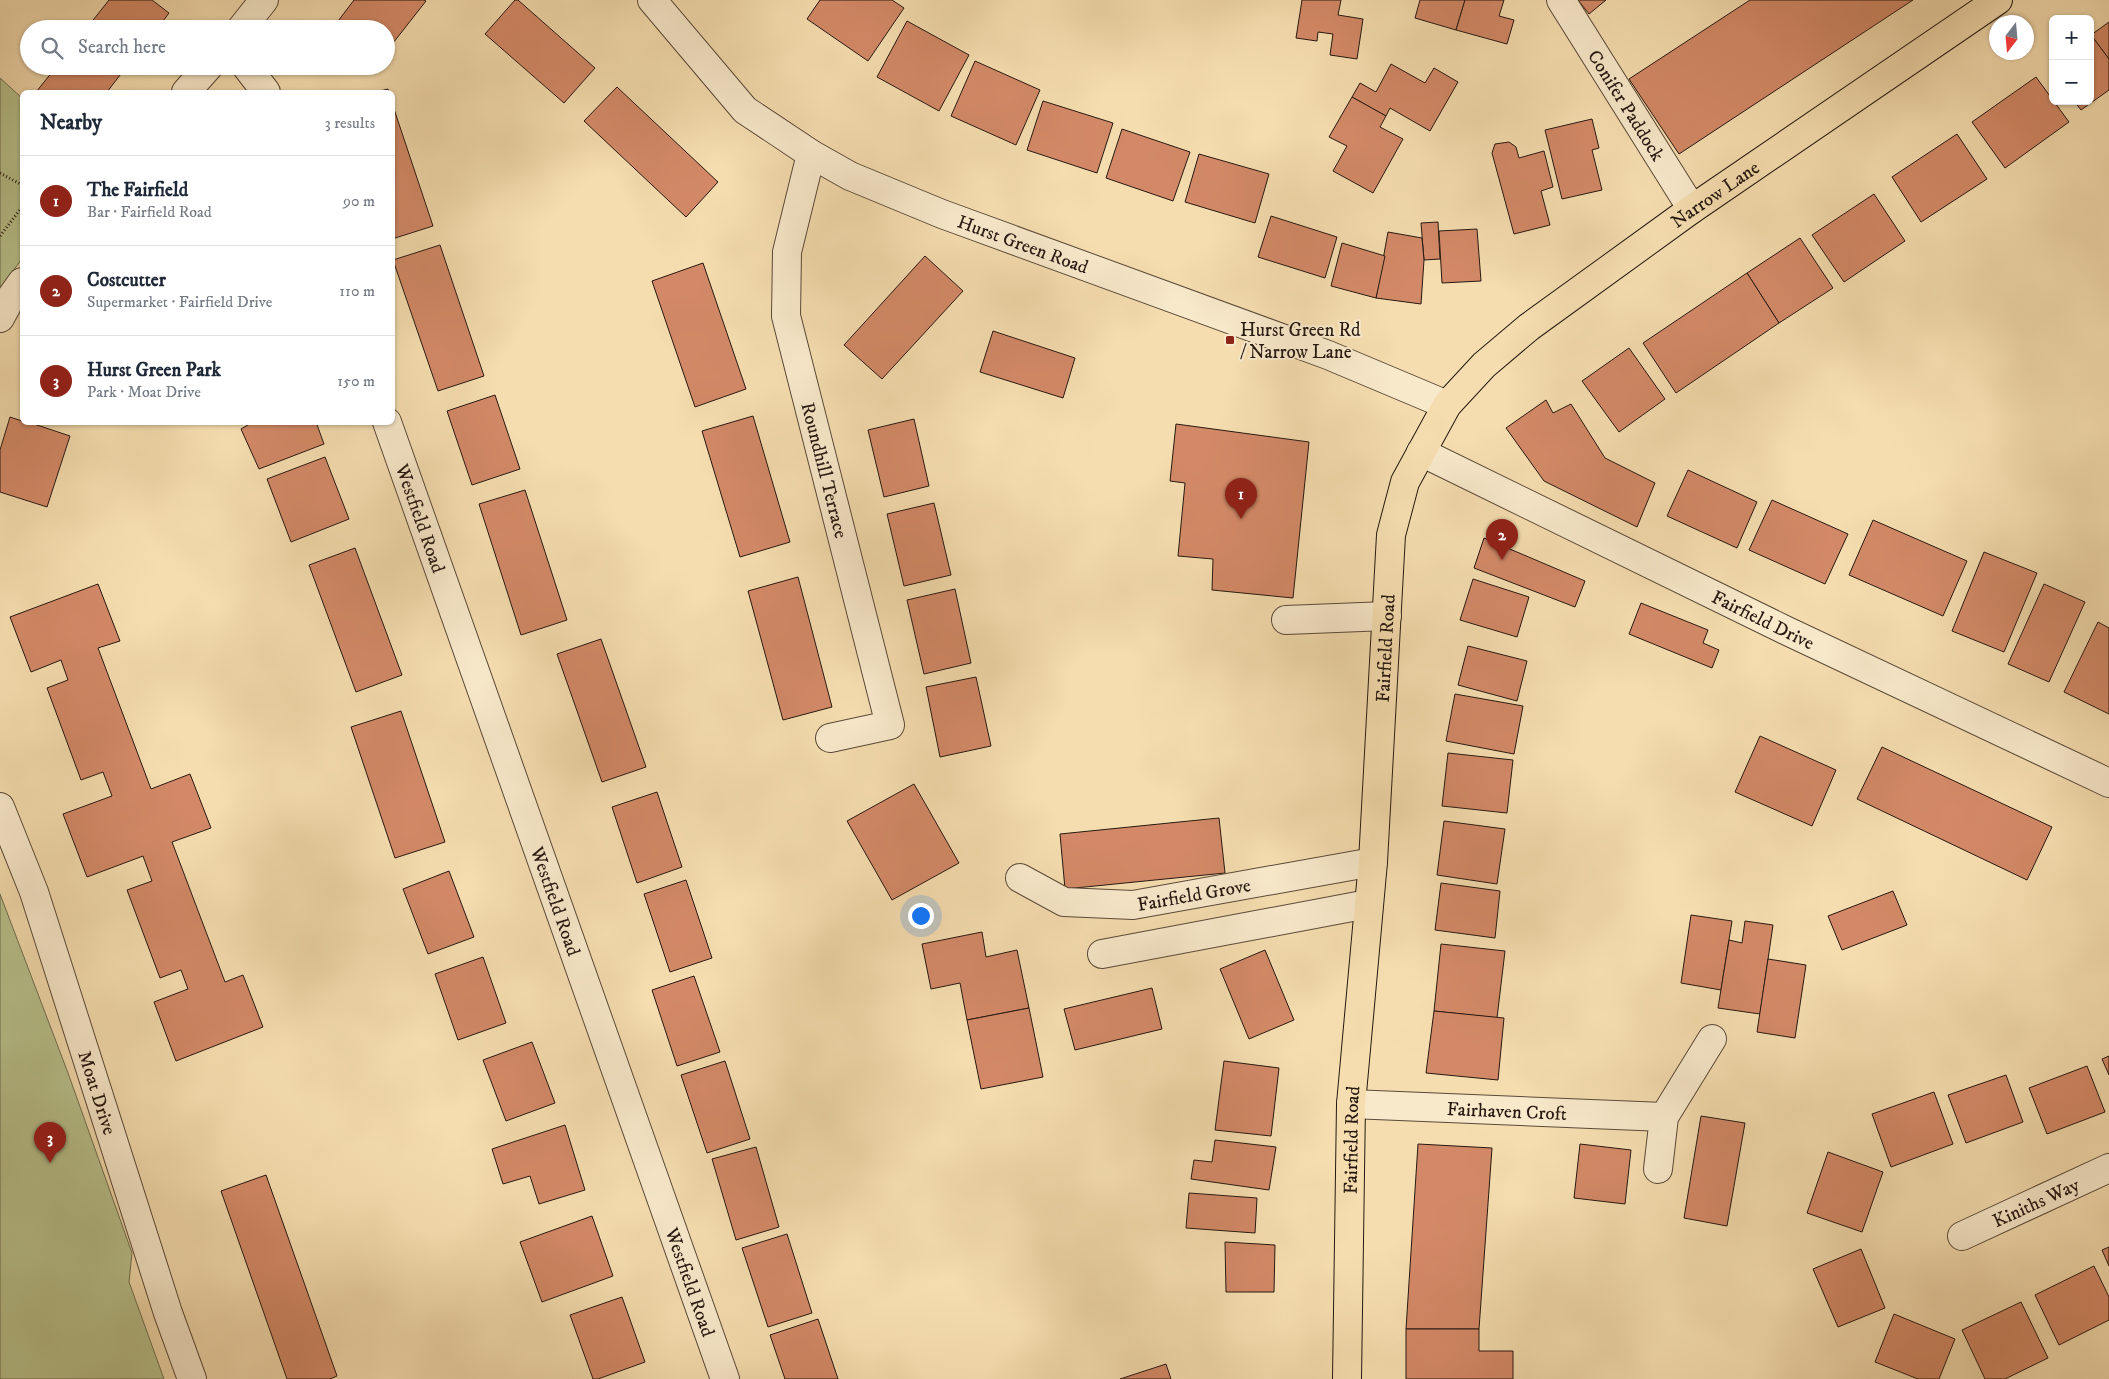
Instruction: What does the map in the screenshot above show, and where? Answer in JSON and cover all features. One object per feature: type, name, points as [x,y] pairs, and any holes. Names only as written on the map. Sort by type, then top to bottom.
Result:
[{"type":"main road","name":"Narrow Lane","points":[[1447,405],[1484,365],[1529,327],[1692,209],[1998,0]]},
{"type":"main road","name":"Fairfield Road","points":[[1347,1379],[1351,1104],[1373,862],[1391,535],[1405,482],[1447,405]]},
{"type":"street","points":[[248,20],[264,0]]},
{"type":"street","name":"Hurst Green Road","points":[[652,0],[745,110],[811,154],[850,176],[905,200],[1328,356],[1447,405]]},
{"type":"street","name":"Conifer Paddock","points":[[1561,0],[1692,209]]},
{"type":"street","points":[[188,90],[201,75]]},
{"type":"street","points":[[253,75],[264,90]]},
{"type":"street","name":"Roundhill Terrace","points":[[811,154],[786,252],[786,316],[890,725],[830,738]]},
{"type":"street","points":[[0,318],[20,285]]},
{"type":"street","name":"Westfield Road","points":[[388,425],[725,1379]]},
{"type":"street","name":"Fairfield Drive","points":[[1420,452],[1768,623],[2109,783]]},
{"type":"street","points":[[1286,620],[1386,616]]},
{"type":"street","name":"Moat Drive","points":[[0,807],[34,892],[168,1313],[192,1379]]},
{"type":"street","name":"Fairfield Grove","points":[[1020,878],[1064,902],[1132,905],[1373,862]]},
{"type":"street","points":[[1102,954],[1368,904]]},
{"type":"street","points":[[1658,1169],[1664,1117],[1712,1039]]},
{"type":"street","name":"Fairhaven Croft","points":[[1351,1104],[1664,1117]]},
{"type":"street","name":"Kiniths Way","points":[[1962,1236],[2109,1168]]},
{"type":"path","points":[[0,173],[20,184]]},
{"type":"path","points":[[0,236],[20,210]]},
{"type":"green space","points":[[0,78],[20,96],[20,262],[0,288]]},
{"type":"green space","points":[[0,894],[68,1073],[132,1253],[129,1282],[164,1379],[0,1379]]},
{"type":"building","points":[[109,0],[152,0],[169,13],[164,20],[93,20]]},
{"type":"building","points":[[354,0],[426,1],[395,41],[395,20],[339,20]]},
{"type":"building","points":[[515,0],[518,0],[595,68],[564,103],[485,34]]},
{"type":"building","points":[[820,0],[892,0],[904,8],[868,61],[807,19]]},
{"type":"building","points":[[1302,0],[1341,0],[1338,15],[1363,19],[1357,59],[1330,55],[1333,34],[1318,32],[1317,41],[1296,38]]},
{"type":"building","points":[[1420,0],[1465,0],[1456,30],[1415,18]]},
{"type":"building","points":[[1465,0],[1504,0],[1499,16],[1514,20],[1507,44],[1456,30]]},
{"type":"building","points":[[1578,0],[1606,0],[1589,14]]},
{"type":"building","points":[[1750,0],[1913,0],[1679,154],[1629,79]]},
{"type":"building","points":[[907,21],[969,55],[939,111],[877,77]]},
{"type":"building","points":[[2109,22],[2109,59],[2094,39],[2094,33]]},
{"type":"building","points":[[2094,39],[2109,59],[2109,90],[2094,101]]},
{"type":"building","points":[[975,61],[1040,90],[1016,145],[951,116]]},
{"type":"building","points":[[1391,64],[1425,83],[1434,68],[1458,82],[1430,131],[1390,108],[1386,116],[1352,97],[1360,83],[1376,92]]},
{"type":"building","points":[[50,75],[120,75],[109,90],[38,90]]},
{"type":"building","points":[[2036,77],[2049,95],[2049,105],[2057,105],[2069,122],[2005,168],[1972,122]]},
{"type":"building","points":[[617,87],[718,182],[686,217],[584,121]]},
{"type":"building","points":[[1352,97],[1386,116],[1380,127],[1403,139],[1373,193],[1333,171],[1347,146],[1329,137]]},
{"type":"building","points":[[1043,101],[1113,123],[1097,173],[1027,150]]},
{"type":"building","points":[[2077,105],[2088,105],[2081,110]]},
{"type":"building","points":[[395,112],[433,226],[395,238]]},
{"type":"building","points":[[1592,119],[1599,148],[1592,150],[1602,190],[1562,199],[1545,130]]},
{"type":"building","points":[[1122,129],[1190,152],[1173,201],[1106,178]]},
{"type":"building","points":[[1957,134],[1987,179],[1921,222],[1892,177]]},
{"type":"building","points":[[1509,142],[1516,147],[1519,158],[1544,151],[1553,187],[1541,191],[1550,225],[1514,234],[1492,153],[1495,144]]},
{"type":"building","points":[[1199,154],[1269,174],[1255,223],[1185,202]]},
{"type":"building","points":[[1874,194],[1905,241],[1844,282],[1812,235]]},
{"type":"building","points":[[1271,216],[1337,237],[1325,278],[1258,257]]},
{"type":"building","points":[[1438,222],[1440,259],[1424,260],[1421,223]]},
{"type":"building","points":[[1477,229],[1481,281],[1442,283],[1439,231]]},
{"type":"building","points":[[1388,232],[1422,238],[1424,260],[1421,304],[1376,298]]},
{"type":"building","points":[[1800,238],[1833,288],[1779,323],[1747,273]]},
{"type":"building","points":[[1342,243],[1385,256],[1376,298],[1331,286]]},
{"type":"building","points":[[440,245],[484,376],[438,391],[395,266],[395,259]]},
{"type":"building","points":[[925,256],[963,291],[882,379],[844,345]]},
{"type":"building","points":[[703,263],[746,389],[695,407],[652,281]]},
{"type":"building","points":[[1747,273],[1779,323],[1676,393],[1643,343]]},
{"type":"building","points":[[993,331],[1075,358],[1063,398],[980,372]]},
{"type":"building","points":[[1629,348],[1665,399],[1619,432],[1582,381]]},
{"type":"building","points":[[495,395],[520,469],[472,485],[447,411]]},
{"type":"building","points":[[1546,400],[1553,413],[1571,404],[1605,458],[1655,483],[1637,527],[1544,481],[1506,428]]},
{"type":"building","points":[[753,416],[790,542],[740,557],[702,431]]},
{"type":"building","points":[[10,417],[20,420],[20,425],[37,425],[70,436],[47,507],[0,492],[0,450]]},
{"type":"building","points":[[914,419],[929,486],[884,497],[868,430]]},
{"type":"building","points":[[1176,424],[1309,442],[1293,598],[1212,590],[1213,559],[1178,556],[1185,483],[1170,481]]},
{"type":"building","points":[[248,425],[317,425],[324,444],[259,469],[241,429]]},
{"type":"building","points":[[325,457],[349,519],[291,542],[267,479]]},
{"type":"building","points":[[1688,470],[1757,502],[1737,548],[1667,516]]},
{"type":"building","points":[[525,490],[567,620],[521,635],[479,504]]},
{"type":"building","points":[[1772,500],[1848,534],[1825,584],[1749,550]]},
{"type":"building","points":[[934,503],[951,575],[904,586],[887,514]]},
{"type":"building","points":[[1873,520],[1967,561],[1943,616],[1849,575]]},
{"type":"building","points":[[1484,538],[1585,581],[1575,607],[1474,568]]},
{"type":"building","points":[[355,548],[402,675],[356,692],[309,565]]},
{"type":"building","points":[[1984,552],[2037,573],[2004,652],[1952,631]]},
{"type":"building","points":[[798,577],[832,707],[783,720],[748,591]]},
{"type":"building","points":[[1473,579],[1529,597],[1517,637],[1460,620]]},
{"type":"building","points":[[98,584],[120,641],[98,648],[151,789],[190,774],[211,828],[172,842],[225,982],[243,975],[263,1027],[176,1061],[154,1002],[188,989],[181,970],[160,978],[127,890],[152,881],[143,856],[87,877],[63,814],[112,796],[103,772],[81,780],[47,688],[68,680],[61,660],[31,672],[10,617]]},
{"type":"building","points":[[2044,584],[2085,602],[2049,682],[2008,664]]},
{"type":"building","points":[[955,589],[971,663],[924,674],[907,600]]},
{"type":"building","points":[[1641,603],[1708,630],[1703,643],[1719,650],[1712,668],[1629,634]]},
{"type":"building","points":[[2098,622],[2109,628],[2109,714],[2064,692]]},
{"type":"building","points":[[601,639],[646,767],[602,782],[557,654]]},
{"type":"building","points":[[1468,646],[1527,661],[1517,701],[1458,685]]},
{"type":"building","points":[[976,677],[991,746],[940,757],[926,687]]},
{"type":"building","points":[[1455,694],[1523,706],[1514,754],[1446,741]]},
{"type":"building","points":[[401,711],[445,842],[395,858],[351,727]]},
{"type":"building","points":[[1760,736],[1836,770],[1812,826],[1735,792]]},
{"type":"building","points":[[1882,747],[2052,827],[2027,880],[1857,799]]},
{"type":"building","points":[[1448,753],[1513,760],[1507,813],[1442,806]]},
{"type":"building","points":[[914,784],[959,863],[892,900],[847,821]]},
{"type":"building","points":[[657,792],[682,867],[637,883],[612,807]]},
{"type":"building","points":[[1219,818],[1225,873],[1065,889],[1060,834]]},
{"type":"building","points":[[1444,821],[1505,829],[1497,884],[1437,875]]},
{"type":"building","points":[[449,871],[474,937],[428,954],[403,889]]},
{"type":"building","points":[[686,880],[712,958],[670,972],[644,894]]},
{"type":"building","points":[[1441,883],[1500,891],[1495,938],[1435,930]]},
{"type":"building","points":[[1893,891],[1907,925],[1842,950],[1828,916]]},
{"type":"building","points":[[1691,915],[1732,921],[1721,990],[1681,983]]},
{"type":"building","points":[[1745,921],[1773,925],[1760,1014],[1718,1008],[1729,940],[1742,943]]},
{"type":"building","points":[[982,932],[986,957],[1017,950],[1029,1008],[967,1020],[960,983],[931,989],[922,944]]},
{"type":"building","points":[[1441,944],[1505,951],[1497,1018],[1434,1011]]},
{"type":"building","points":[[1265,950],[1294,1020],[1249,1039],[1220,969]]},
{"type":"building","points":[[483,957],[506,1023],[458,1040],[435,974]]},
{"type":"building","points":[[1768,959],[1806,965],[1795,1038],[1757,1032]]},
{"type":"building","points":[[694,976],[720,1052],[677,1066],[652,990]]},
{"type":"building","points":[[1152,988],[1162,1029],[1075,1050],[1064,1009]]},
{"type":"building","points":[[1029,1008],[1043,1077],[981,1089],[967,1020]]},
{"type":"building","points":[[1434,1011],[1504,1018],[1498,1080],[1426,1073]]},
{"type":"building","points":[[532,1042],[555,1103],[506,1121],[483,1060]]},
{"type":"building","points":[[2109,1056],[2109,1075],[2102,1059]]},
{"type":"building","points":[[725,1061],[750,1139],[707,1153],[681,1075]]},
{"type":"building","points":[[1224,1061],[1279,1068],[1271,1136],[1215,1130]]},
{"type":"building","points":[[2087,1066],[2105,1112],[2047,1134],[2029,1088]]},
{"type":"building","points":[[2006,1075],[2023,1122],[1966,1143],[1948,1095]]},
{"type":"building","points":[[1934,1092],[1953,1144],[1891,1167],[1872,1114]]},
{"type":"building","points":[[1701,1116],[1745,1123],[1727,1226],[1684,1218]]},
{"type":"building","points":[[565,1125],[585,1190],[539,1204],[530,1176],[503,1184],[492,1149]]},
{"type":"building","points":[[1215,1140],[1276,1147],[1269,1190],[1191,1179],[1194,1160],[1212,1162]]},
{"type":"building","points":[[1418,1144],[1492,1148],[1479,1329],[1406,1329]]},
{"type":"building","points":[[1580,1144],[1631,1150],[1625,1204],[1574,1198]]},
{"type":"building","points":[[756,1147],[779,1227],[736,1240],[712,1159]]},
{"type":"building","points":[[1828,1152],[1883,1172],[1862,1232],[1807,1213]]},
{"type":"building","points":[[266,1175],[337,1376],[330,1379],[287,1379],[221,1191]]},
{"type":"building","points":[[1189,1193],[1257,1198],[1255,1233],[1186,1228]]},
{"type":"building","points":[[592,1216],[613,1276],[542,1302],[520,1242]]},
{"type":"building","points":[[787,1234],[812,1313],[768,1327],[742,1248]]},
{"type":"building","points":[[1225,1242],[1275,1245],[1274,1292],[1226,1292]]},
{"type":"building","points":[[2109,1247],[2109,1266],[2102,1250]]},
{"type":"building","points":[[1861,1249],[1885,1308],[1838,1327],[1813,1269]]},
{"type":"building","points":[[2094,1266],[2109,1297],[2109,1320],[2059,1345],[2035,1295]]},
{"type":"building","points":[[622,1297],[645,1362],[598,1379],[593,1379],[570,1315]]},
{"type":"building","points":[[2021,1302],[2048,1358],[2005,1379],[1985,1379],[1962,1330]]},
{"type":"building","points":[[1894,1314],[1955,1339],[1939,1379],[1918,1379],[1875,1362]]},
{"type":"building","points":[[818,1319],[838,1379],[785,1379],[770,1335]]},
{"type":"building","points":[[1406,1329],[1479,1329],[1479,1351],[1513,1351],[1513,1379],[1406,1379]]},
{"type":"building","points":[[1166,1364],[1171,1379],[1120,1379]]},
{"type":"place","name":"Hurst Green Rd / Narrow Lane","points":[[1230,340]]},
{"type":"place","name":"The Fairfield","points":[[1241,519]]},
{"type":"place","name":"Costcutter","points":[[1502,560]]},
{"type":"place","name":"Hurst Green Park","points":[[50,1163]]}]
